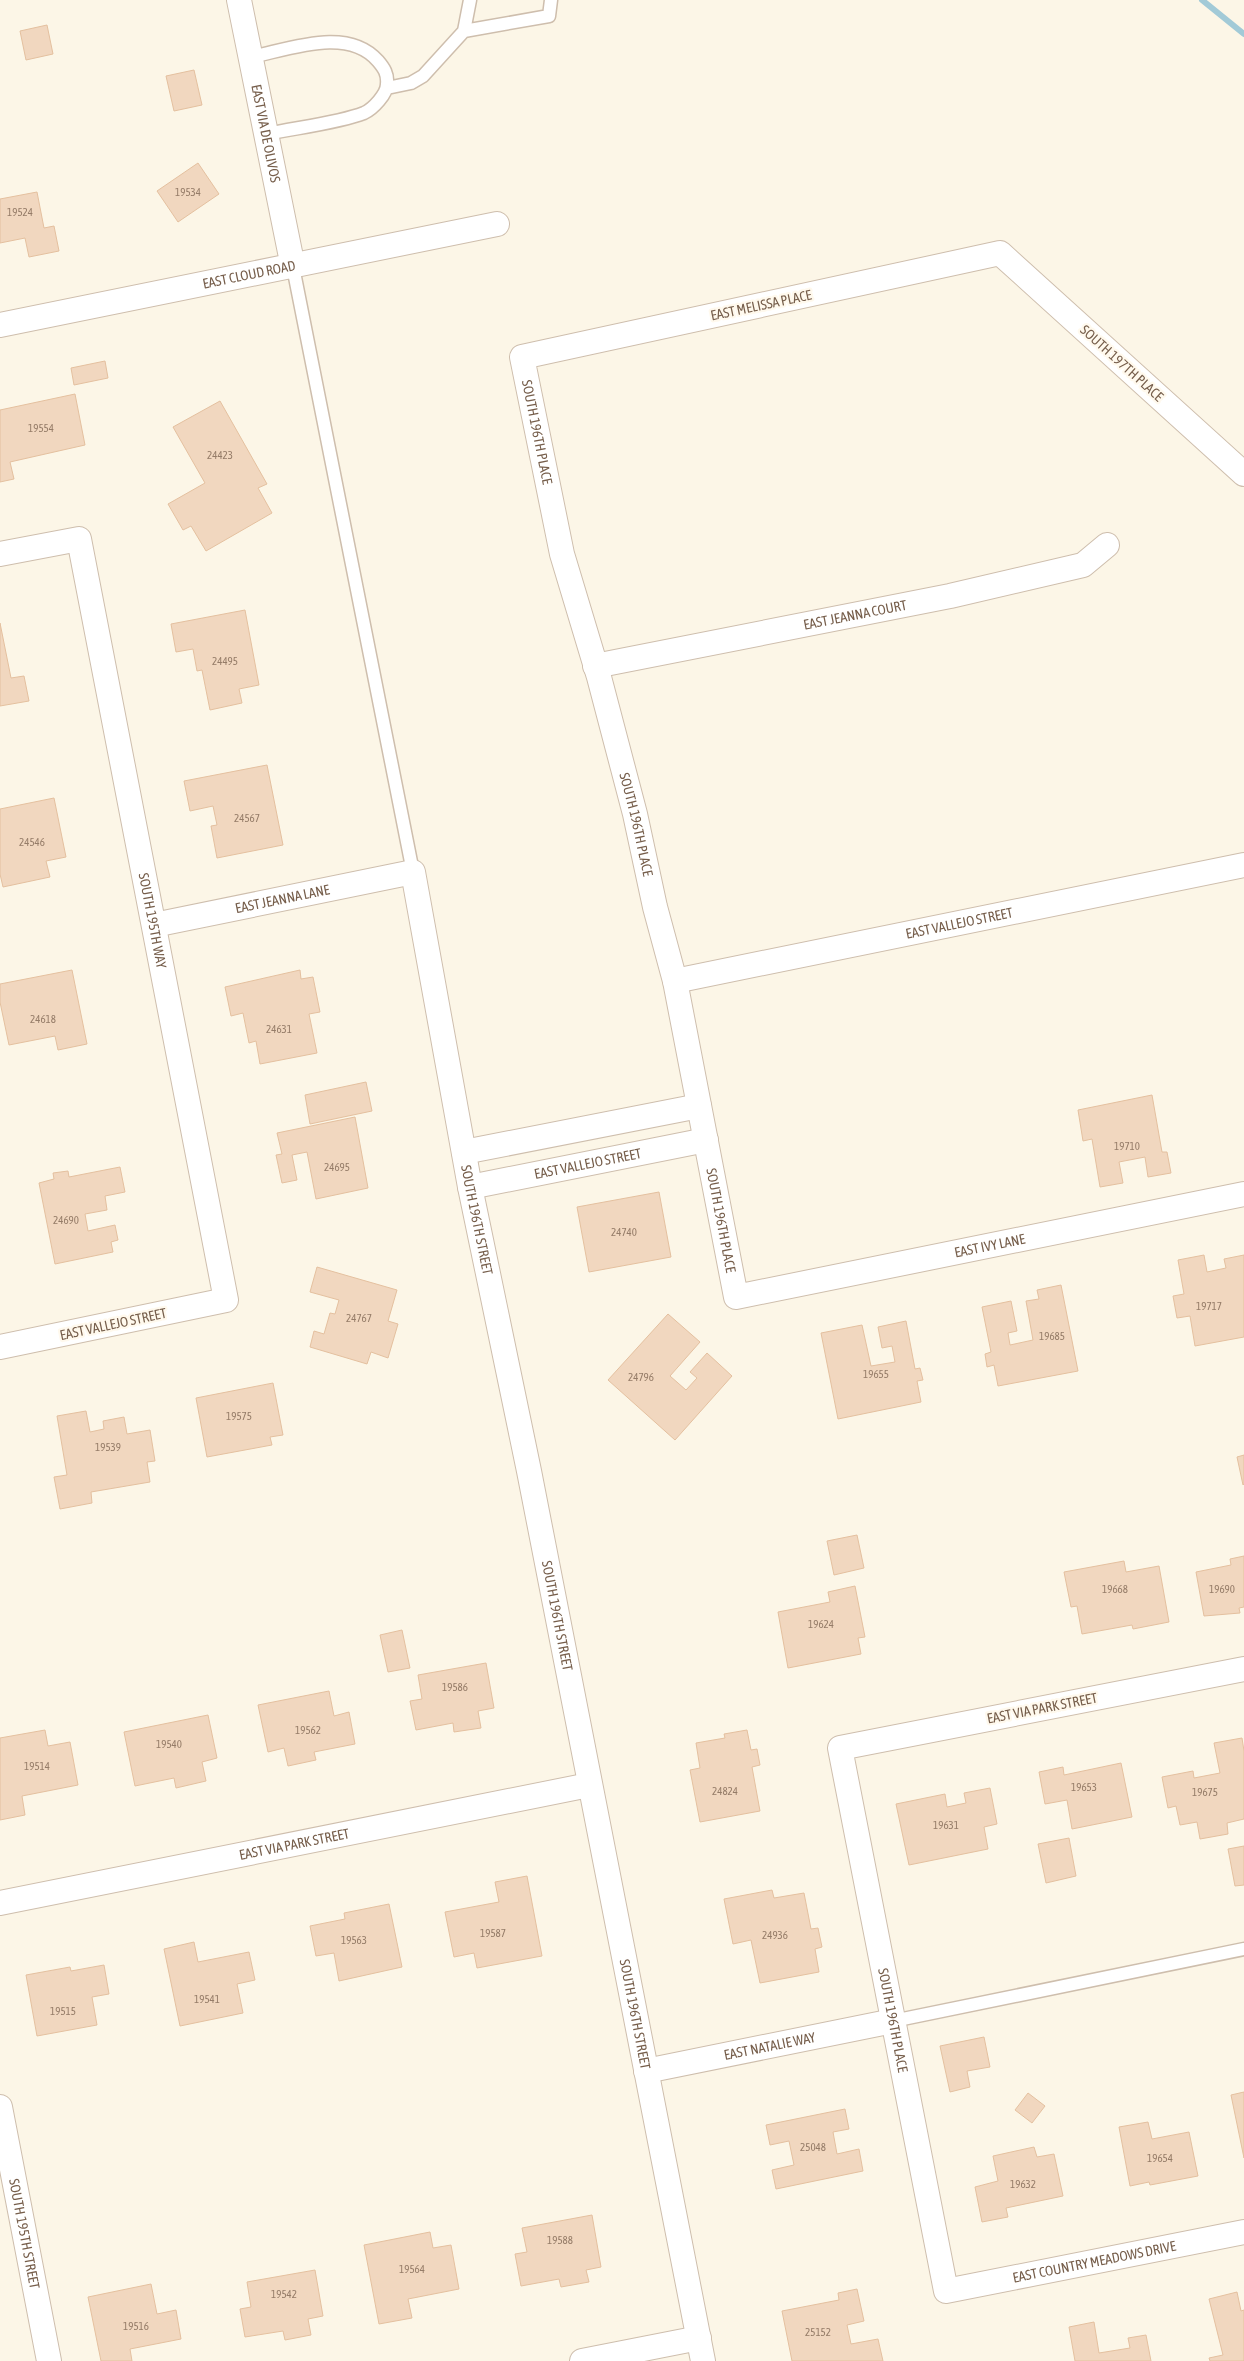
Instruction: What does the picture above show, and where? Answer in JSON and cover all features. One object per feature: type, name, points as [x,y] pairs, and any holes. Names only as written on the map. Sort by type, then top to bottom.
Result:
[{"type":"street","name":"EAST VIA DE OLIVOS","points":[[240,0],[293,267]]},
{"type":"street","name":"EAST CLOUD ROAD","points":[[0,325],[293,267],[497,224]]},
{"type":"street","name":"EAST MELISSA PLACE","points":[[522,357],[1000,253]]},
{"type":"street","name":"SOUTH 197TH PLACE","points":[[1000,253],[1244,474]]},
{"type":"street","name":"SOUTH 196TH PLACE","points":[[522,357],[562,554],[635,814],[655,907],[675,981],[736,1296]]},
{"type":"street","name":"SOUTH 195TH WAY","points":[[0,554],[79,539],[226,1300]]},
{"type":"street","name":"EAST JEANNA COURT","points":[[595,666],[950,596],[1083,565],[1106,544]]},
{"type":"street","name":"EAST VALLEJO STREET","points":[[675,981],[1244,865]]},
{"type":"street","name":"EAST JEANNA LANE","points":[[154,925],[412,872]]},
{"type":"street","name":"SOUTH 196TH STREET","points":[[412,872],[470,1187],[529,1471],[703,2361]]},
{"type":"street","points":[[464,1152],[700,1106]]},
{"type":"street","points":[[630,1120],[636,1154]]},
{"type":"street","name":"EAST VALLEJO STREET","points":[[470,1187],[706,1140]]},
{"type":"street","name":"EAST IVY LANE","points":[[736,1296],[1244,1194]]},
{"type":"street","name":"EAST VALLEJO STREET","points":[[0,1347],[226,1300]]},
{"type":"street","name":"EAST VIA PARK STREET","points":[[840,1748],[1244,1669]]},
{"type":"street","name":"SOUTH 196TH PLACE","points":[[840,1748],[946,2291]]},
{"type":"street","name":"EAST VIA PARK STREET","points":[[0,1903],[589,1785]]},
{"type":"street","name":"EAST NATALIE WAY","points":[[646,2071],[893,2021]]},
{"type":"street","name":"SOUTH 195TH STREET","points":[[0,2107],[49,2361]]},
{"type":"street","name":"EAST COUNTRY MEADOWS DRIVE","points":[[946,2291],[1244,2232]]},
{"type":"street","points":[[582,2361],[699,2338]]},
{"type":"lane","points":[[266,134],[365,113],[388,88],[411,83],[423,76],[464,31],[470,0]]},
{"type":"lane","points":[[464,31],[548,16],[552,0]]},
{"type":"lane","points":[[251,58],[323,42],[346,42],[363,48],[385,69],[388,88]]},
{"type":"lane","points":[[293,267],[412,872]]},
{"type":"lane","points":[[893,2021],[1244,1949]]},
{"type":"building","points":[[47,25],[53,54],[26,60],[20,31]]},
{"type":"building","points":[[194,70],[202,105],[174,111],[166,76]]},
{"type":"building","points":[[198,163],[219,194],[178,222],[157,191]]},
{"type":"building","points":[[37,192],[44,228],[54,226],[59,251],[29,257],[25,238],[0,243],[0,199]]},
{"type":"building","points":[[105,361],[108,378],[74,385],[71,368]]},
{"type":"building","points":[[75,394],[85,445],[10,462],[14,479],[0,482],[0,410]]},
{"type":"building","points":[[220,401],[267,484],[258,488],[272,513],[206,551],[191,526],[183,530],[168,504],[205,483],[173,427]]},
{"type":"building","points":[[245,610],[259,685],[239,689],[242,703],[210,710],[202,670],[197,671],[193,649],[176,652],[171,624]]},
{"type":"building","points":[[0,623],[11,678],[24,676],[29,701],[0,706]]},
{"type":"building","points":[[267,765],[283,845],[217,858],[211,826],[217,825],[213,806],[190,811],[184,781]]},
{"type":"building","points":[[54,798],[66,857],[46,861],[50,877],[3,887],[0,874],[0,809]]},
{"type":"building","points":[[72,970],[87,1044],[58,1050],[55,1036],[9,1045],[0,1002],[0,984]]},
{"type":"building","points":[[300,970],[301,979],[313,977],[320,1012],[309,1014],[317,1053],[260,1064],[256,1041],[249,1043],[243,1013],[231,1016],[225,987]]},
{"type":"building","points":[[366,1082],[372,1111],[310,1124],[305,1095]]},
{"type":"building","points":[[1152,1095],[1162,1152],[1167,1152],[1171,1173],[1148,1177],[1145,1157],[1119,1162],[1123,1183],[1100,1187],[1092,1139],[1083,1141],[1078,1110]]},
{"type":"building","points":[[355,1117],[368,1188],[316,1199],[307,1152],[292,1155],[297,1180],[282,1183],[276,1155],[282,1154],[277,1133]]},
{"type":"building","points":[[120,1167],[125,1192],[105,1196],[107,1210],[85,1214],[88,1231],[115,1225],[118,1240],[111,1242],[113,1252],[55,1264],[39,1183],[54,1179],[53,1173],[68,1171],[69,1177]]},
{"type":"building","points":[[659,1192],[671,1257],[589,1272],[577,1207]]},
{"type":"building","points":[[1204,1255],[1207,1272],[1226,1268],[1224,1259],[1244,1255],[1244,1337],[1195,1346],[1190,1316],[1177,1318],[1173,1296],[1184,1294],[1178,1260]]},
{"type":"building","points":[[317,1267],[397,1290],[388,1321],[398,1324],[388,1358],[371,1352],[367,1364],[310,1347],[314,1331],[324,1334],[330,1313],[335,1314],[339,1300],[310,1292]]},
{"type":"building","points":[[1061,1285],[1078,1371],[998,1386],[994,1365],[987,1367],[985,1354],[991,1352],[982,1307],[1011,1301],[1017,1331],[1008,1333],[1010,1345],[1033,1340],[1026,1301],[1039,1299],[1037,1290]]},
{"type":"building","points":[[668,1314],[700,1342],[670,1376],[686,1390],[697,1378],[690,1372],[707,1353],[732,1376],[675,1440],[608,1380]]},
{"type":"building","points":[[906,1321],[915,1369],[920,1368],[923,1380],[917,1381],[921,1402],[838,1419],[821,1333],[862,1325],[871,1366],[895,1362],[892,1346],[882,1348],[878,1327]]},
{"type":"building","points":[[273,1383],[283,1435],[270,1437],[272,1445],[207,1457],[196,1398]]},
{"type":"building","points":[[86,1411],[90,1432],[104,1429],[103,1421],[124,1417],[127,1434],[150,1430],[155,1461],[147,1462],[150,1482],[91,1492],[92,1503],[60,1509],[54,1477],[67,1475],[57,1416]]},
{"type":"building","points":[[1244,1455],[1244,1484],[1243,1485],[1237,1457]]},
{"type":"building","points":[[857,1535],[864,1568],[834,1575],[827,1541]]},
{"type":"building","points":[[1244,1556],[1244,1607],[1239,1608],[1240,1613],[1204,1616],[1196,1572],[1231,1565],[1230,1559]]},
{"type":"building","points":[[1124,1561],[1126,1572],[1159,1566],[1169,1622],[1133,1629],[1132,1625],[1082,1634],[1077,1606],[1071,1607],[1064,1572]]},
{"type":"building","points":[[855,1586],[865,1637],[858,1638],[861,1654],[788,1668],[778,1612],[830,1602],[828,1592]]},
{"type":"building","points":[[402,1630],[410,1668],[388,1672],[380,1635]]},
{"type":"building","points":[[486,1663],[494,1708],[478,1711],[481,1728],[454,1732],[453,1723],[416,1730],[410,1701],[422,1699],[418,1675]]},
{"type":"building","points":[[329,1691],[334,1716],[349,1712],[355,1744],[314,1752],[316,1760],[288,1766],[284,1748],[268,1752],[258,1705]]},
{"type":"building","points":[[208,1715],[217,1758],[202,1762],[206,1781],[176,1788],[174,1778],[135,1786],[124,1732]]},
{"type":"building","points":[[45,1730],[48,1746],[70,1742],[78,1785],[22,1796],[25,1815],[0,1820],[0,1738]]},
{"type":"building","points":[[747,1730],[751,1750],[757,1749],[760,1765],[752,1767],[760,1811],[700,1822],[690,1770],[700,1768],[696,1743],[725,1738],[724,1734]]},
{"type":"building","points":[[1242,1738],[1244,1751],[1244,1819],[1227,1823],[1228,1834],[1200,1839],[1197,1822],[1180,1825],[1176,1806],[1168,1808],[1162,1777],[1193,1771],[1194,1778],[1220,1773],[1214,1743]]},
{"type":"building","points":[[1121,1763],[1132,1817],[1072,1829],[1067,1800],[1045,1804],[1039,1772],[1063,1767],[1064,1775]]},
{"type":"building","points":[[990,1788],[997,1824],[984,1827],[988,1849],[909,1865],[896,1804],[945,1794],[947,1807],[966,1803],[964,1793]]},
{"type":"building","points":[[1069,1838],[1076,1876],[1046,1883],[1038,1844]]},
{"type":"building","points":[[1244,1846],[1244,1885],[1235,1886],[1228,1849]]},
{"type":"building","points":[[527,1876],[542,1956],[477,1968],[474,1953],[454,1957],[445,1912],[499,1902],[495,1882]]},
{"type":"building","points":[[772,1890],[774,1898],[804,1893],[811,1929],[818,1928],[822,1947],[815,1949],[819,1972],[760,1983],[751,1940],[733,1944],[724,1899]]},
{"type":"building","points":[[389,1904],[402,1967],[339,1981],[334,1953],[316,1956],[310,1926],[345,1919],[344,1913]]},
{"type":"building","points":[[194,1942],[198,1962],[249,1952],[255,1980],[237,1984],[243,2013],[180,2026],[164,1949]]},
{"type":"building","points":[[104,1965],[109,1994],[92,1997],[97,2025],[37,2036],[26,1975],[70,1967],[71,1971]]},
{"type":"building","points":[[984,2037],[990,2067],[967,2071],[970,2087],[950,2092],[940,2046]]},
{"type":"building","points":[[1244,2092],[1244,2158],[1231,2095]]},
{"type":"building","points":[[1028,2093],[1045,2106],[1032,2123],[1015,2110]]},
{"type":"building","points":[[845,2109],[849,2129],[833,2132],[837,2154],[859,2149],[863,2171],[776,2189],[772,2170],[794,2165],[789,2141],[770,2145],[766,2125]]},
{"type":"building","points":[[1148,2122],[1152,2139],[1189,2132],[1198,2176],[1150,2185],[1149,2182],[1130,2186],[1119,2127]]},
{"type":"building","points":[[1034,2147],[1037,2157],[1054,2154],[1063,2196],[1006,2208],[1008,2217],[982,2222],[975,2187],[998,2181],[993,2156]]},
{"type":"building","points":[[592,2215],[601,2267],[586,2270],[589,2282],[561,2287],[559,2279],[521,2286],[515,2254],[527,2252],[522,2228]]},
{"type":"building","points":[[430,2232],[433,2248],[451,2245],[459,2289],[408,2299],[412,2318],[379,2324],[364,2245]]},
{"type":"building","points":[[315,2270],[323,2316],[308,2319],[311,2335],[285,2340],[283,2331],[245,2337],[240,2309],[251,2307],[247,2282]]},
{"type":"building","points":[[151,2284],[157,2314],[176,2310],[181,2339],[130,2349],[132,2361],[101,2361],[88,2297]]},
{"type":"building","points":[[857,2289],[864,2321],[847,2325],[851,2344],[878,2339],[883,2361],[792,2361],[782,2311],[839,2300],[838,2293]]},
{"type":"building","points":[[1237,2292],[1241,2311],[1244,2310],[1244,2361],[1210,2361],[1209,2358],[1223,2355],[1209,2299]]},
{"type":"building","points":[[1094,2322],[1099,2353],[1130,2348],[1128,2338],[1146,2335],[1151,2361],[1075,2361],[1069,2327]]},
{"type":"waterway","points":[[1202,0],[1244,34]]}]
